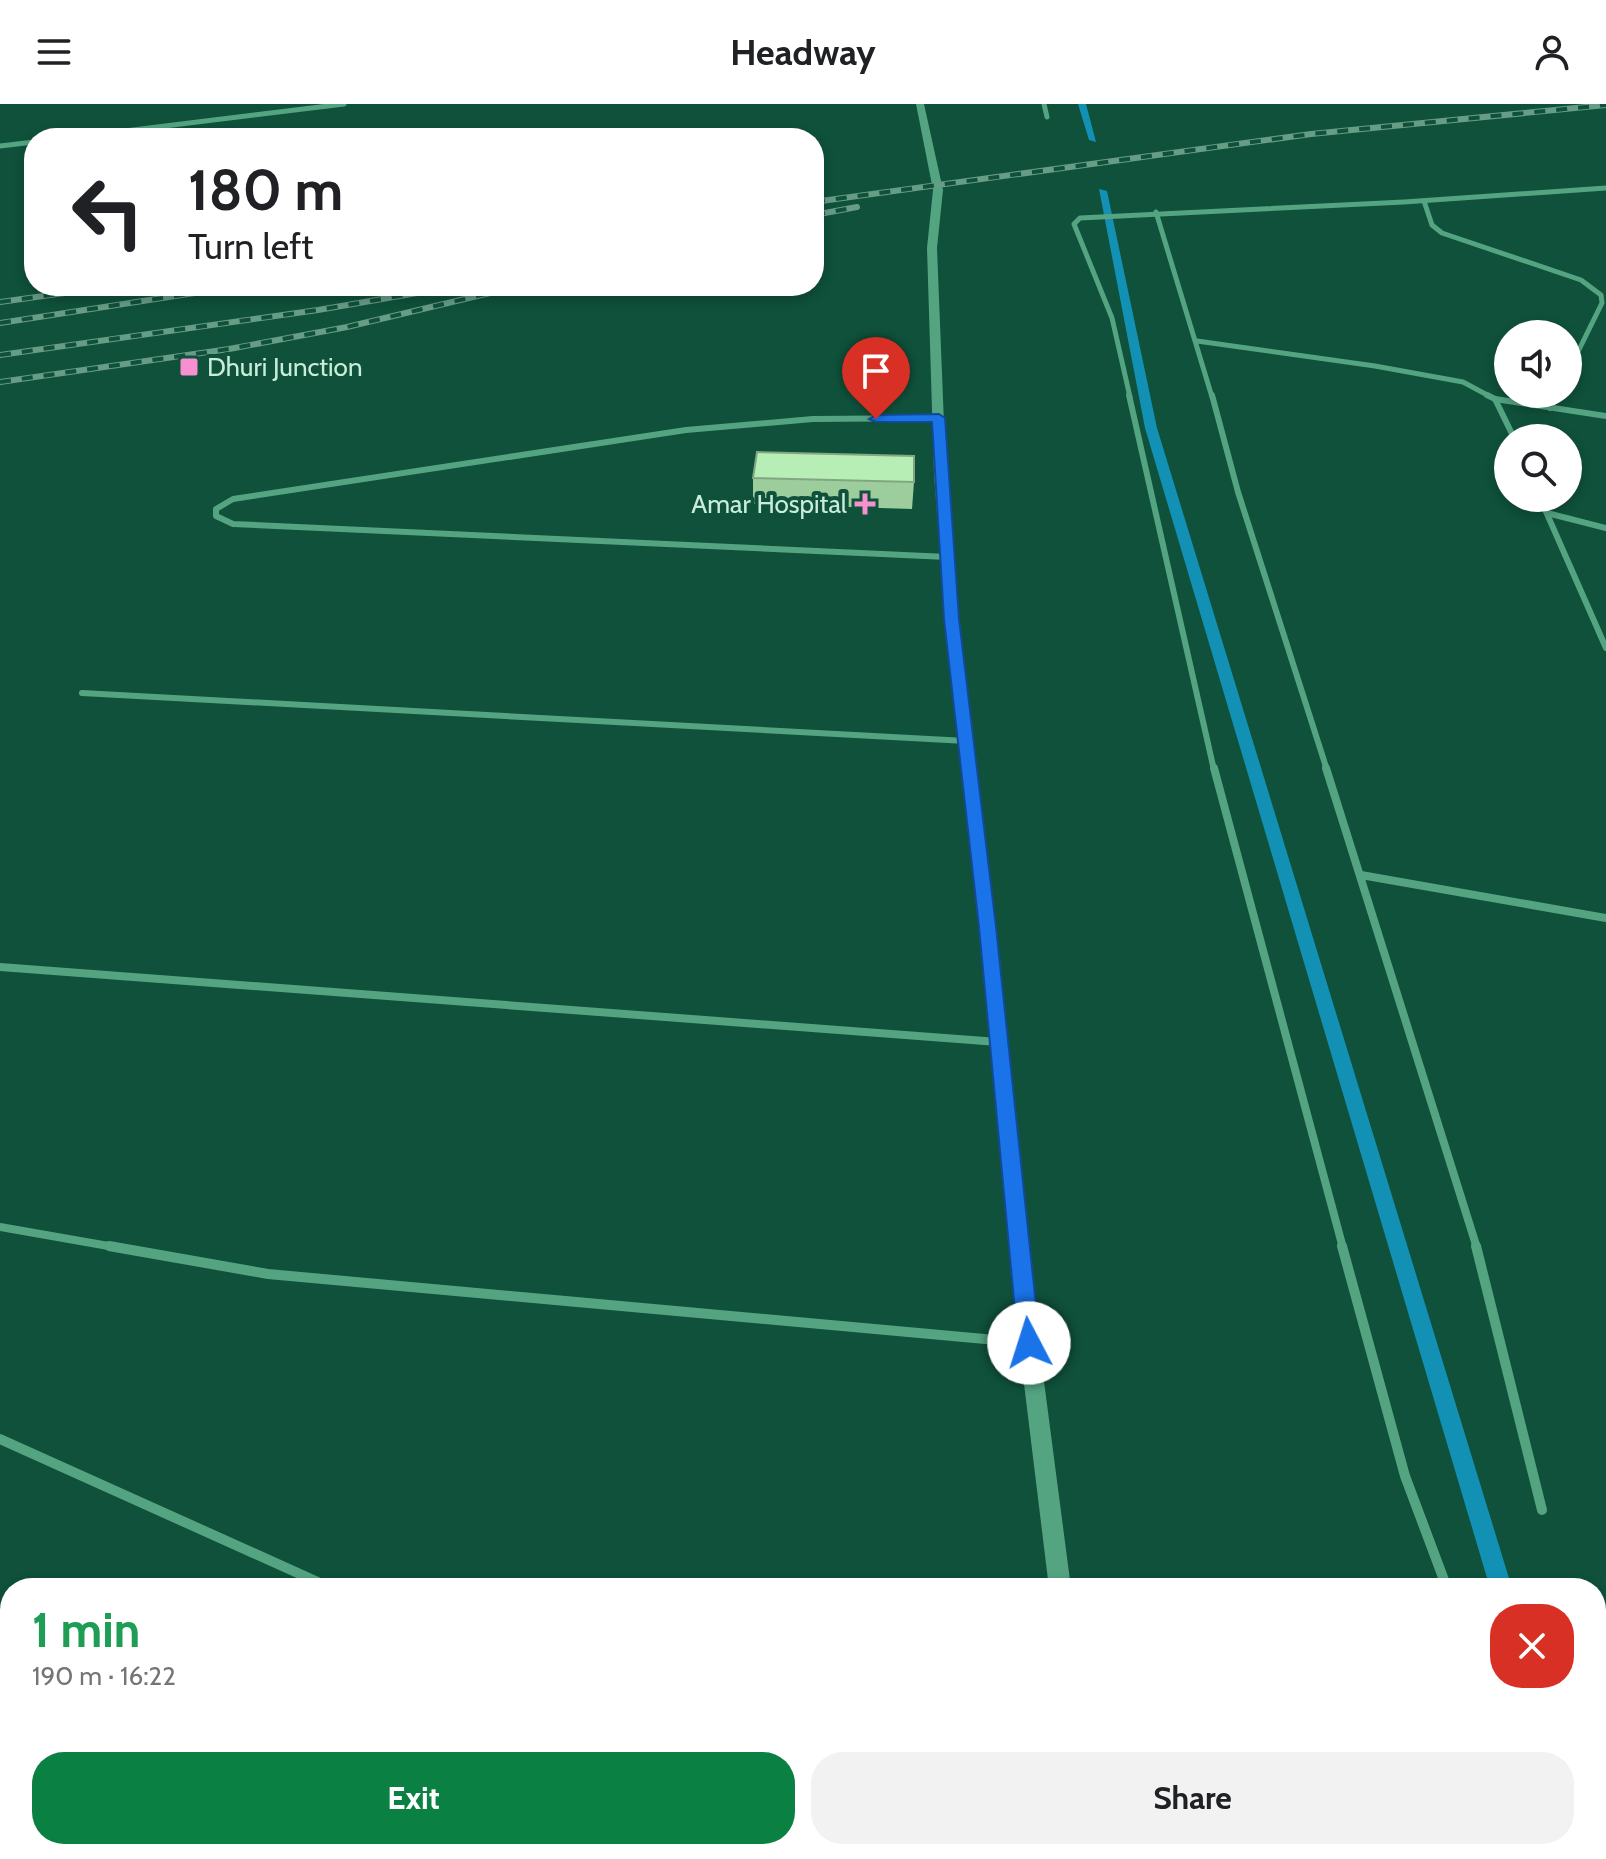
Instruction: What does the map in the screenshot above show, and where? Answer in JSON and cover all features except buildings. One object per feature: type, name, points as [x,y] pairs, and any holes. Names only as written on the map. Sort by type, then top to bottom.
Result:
[{"type":"street","points":[[149,128],[344,104]]},
{"type":"street","points":[[920,104],[938,190],[932,248],[947,557],[1029,1343],[1059,1578]]},
{"type":"street","points":[[1044,104],[1047,117]]},
{"type":"street","points":[[0,146],[24,143]]},
{"type":"street","points":[[1443,1578],[1405,1476],[1221,800],[1112,318],[1074,224],[1075,220],[1087,217],[1136,213],[1424,201],[1606,188]]},
{"type":"street","points":[[1424,201],[1432,225],[1442,233],[1581,280],[1601,295],[1602,303],[1582,344]]},
{"type":"street","points":[[1156,212],[1197,341],[1238,492],[1467,1210],[1542,1510]]},
{"type":"street","points":[[1197,341],[1375,366],[1463,382],[1494,398]]},
{"type":"street","points":[[1550,408],[1606,416]]},
{"type":"street","points":[[939,418],[813,419],[686,430],[233,499],[216,509],[216,516],[233,524],[947,557]]},
{"type":"street","points":[[1547,513],[1606,528]]},
{"type":"street","points":[[1547,513],[1606,648]]},
{"type":"street","points":[[82,693],[966,741]]},
{"type":"street","points":[[1361,875],[1606,918]]},
{"type":"street","points":[[0,967],[999,1042]]},
{"type":"street","points":[[0,1227],[268,1274],[1029,1343]]},
{"type":"street","points":[[0,1439],[309,1578]]},
{"type":"waterway","points":[[1082,104],[1093,140]]},
{"type":"waterway","points":[[1102,191],[1151,428],[1498,1578]]},
{"type":"railway","points":[[824,201],[1311,134],[1606,105]]},
{"type":"railway","points":[[824,213],[857,207]]},
{"type":"railway","points":[[0,302],[43,296]]},
{"type":"railway","points":[[0,323],[175,296]]},
{"type":"railway","points":[[0,355],[400,296]]},
{"type":"railway","points":[[0,382],[229,349],[347,327],[477,296]]},
{"type":"place","name":"Dhuri Junction","points":[[189,367]]},
{"type":"place","name":"Amar Hospital","points":[[865,504]]},
{"type":"route","points":[[876,419],[939,418],[951,619],[987,927],[1029,1343]]}]
